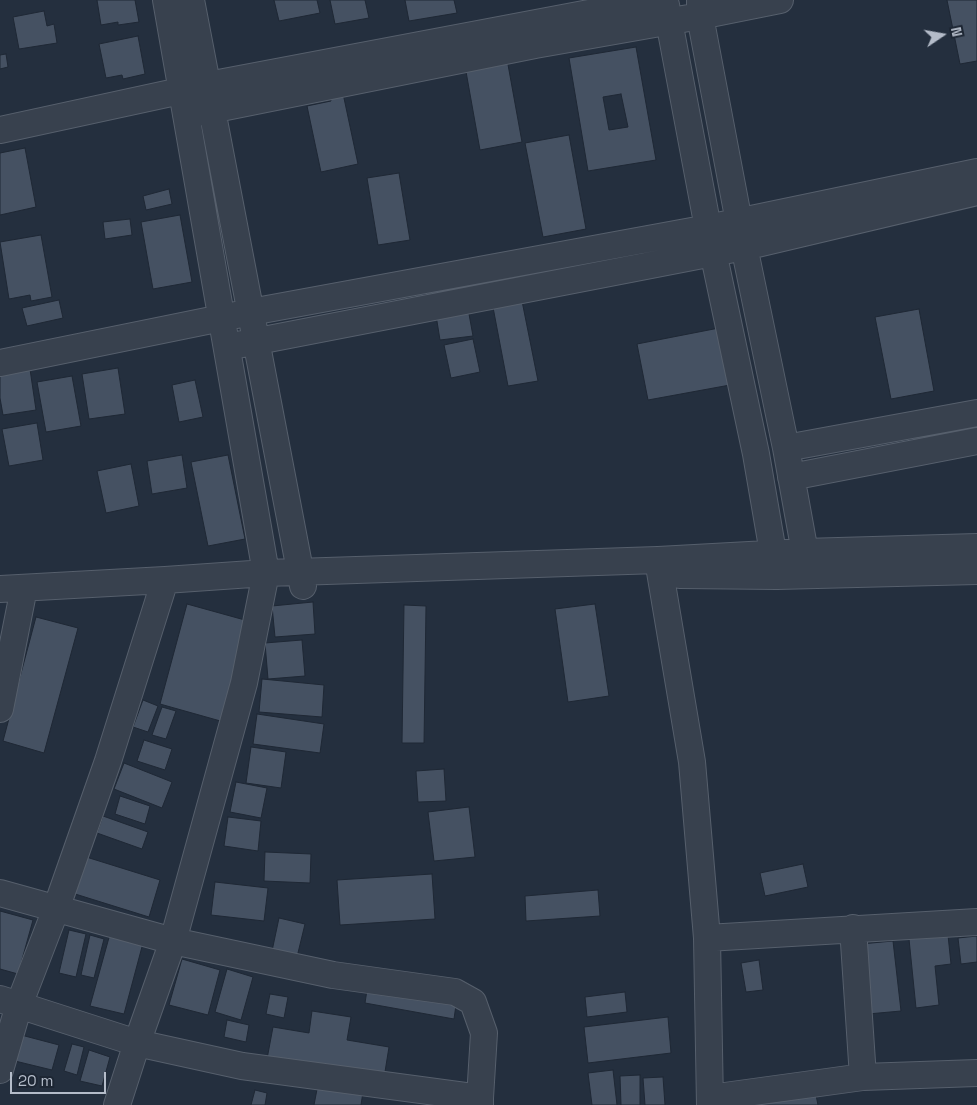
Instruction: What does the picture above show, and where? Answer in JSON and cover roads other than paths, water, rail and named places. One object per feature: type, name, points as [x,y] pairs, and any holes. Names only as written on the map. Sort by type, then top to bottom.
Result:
[{"type":"street","points":[[117,1105],[173,941],[244,683],[264,580],[227,347],[166,0]]},
{"type":"street","points":[[191,0],[302,579]]},
{"type":"street","points":[[0,130],[184,103],[210,97],[535,45],[664,7],[700,8],[780,0]]},
{"type":"street","points":[[664,7],[710,240],[756,454],[775,564]]},
{"type":"street","points":[[700,8],[738,222],[786,448],[806,563]]},
{"type":"street","points":[[227,347],[710,240],[738,222],[977,172]]},
{"type":"street","points":[[0,363],[251,312],[710,240],[744,247],[977,192]]},
{"type":"street","points":[[786,448],[977,414]]},
{"type":"street","points":[[791,477],[977,442]]},
{"type":"street","points":[[0,709],[12,595],[89,583],[163,586],[264,580],[806,563],[977,548]]},
{"type":"street","points":[[806,563],[977,571]]},
{"type":"street","points":[[659,567],[692,762],[707,938],[710,1102],[863,1077],[977,1073]]},
{"type":"street","points":[[0,1070],[9,1002],[56,909],[108,761],[163,586]]},
{"type":"street","points":[[0,893],[173,941],[333,975],[455,992],[473,1002],[484,1033],[480,1101],[242,1066],[137,1042],[9,1002]]},
{"type":"street","points":[[707,938],[977,922]]},
{"type":"street","points":[[853,928],[863,1077]]}]
